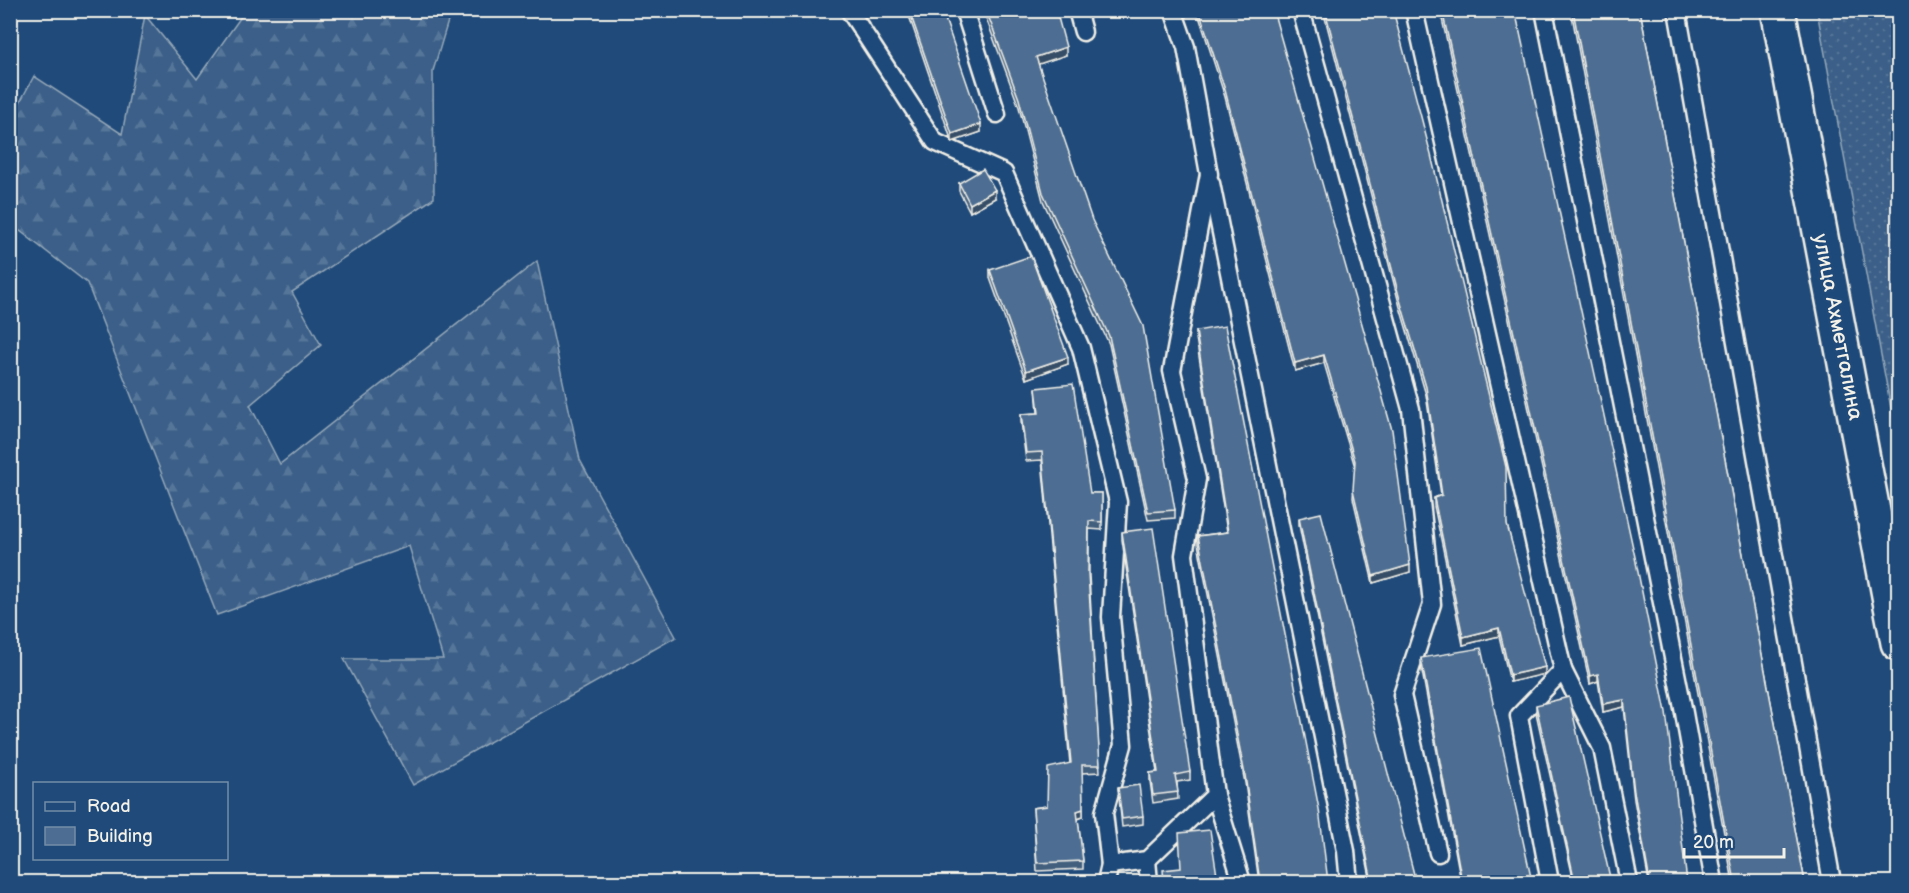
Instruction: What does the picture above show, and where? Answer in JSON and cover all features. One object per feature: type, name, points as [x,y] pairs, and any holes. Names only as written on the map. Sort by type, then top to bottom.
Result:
[{"type":"main road","name":"улица Ахметгалина","points":[[1778,10],[1899,644]]},
{"type":"lane","points":[[849,10],[935,142],[1004,173],[1082,348],[1118,502],[1111,617],[1123,745],[1104,813],[1110,865],[1106,882]]},
{"type":"lane","points":[[964,10],[997,114]]},
{"type":"lane","points":[[1077,10],[1083,32]]},
{"type":"lane","points":[[1173,10],[1186,47],[1209,174],[1346,851],[1349,882]]},
{"type":"lane","points":[[1301,10],[1411,409],[1432,604],[1402,695],[1438,853]]},
{"type":"lane","points":[[1414,10],[1563,670],[1602,748],[1629,882]]},
{"type":"lane","points":[[1544,10],[1681,701],[1714,882]]},
{"type":"lane","points":[[1677,10],[1832,882]]},
{"type":"lane","points":[[1209,174],[1172,371],[1197,479],[1184,555],[1215,795],[1242,882]]},
{"type":"lane","points":[[1550,882],[1519,716],[1563,670]]},
{"type":"lane","points":[[1110,865],[1147,860],[1215,795]]},
{"type":"lane","points":[[1147,860],[1149,882]]},
{"type":"green space","points":[[245,11],[451,11],[433,71],[434,198],[292,292],[321,345],[250,405],[280,464],[537,261],[580,460],[676,637],[413,785],[344,659],[443,659],[409,546],[217,615],[87,283],[11,224],[11,119],[34,76],[122,134],[145,15],[197,79]]},
{"type":"green space","points":[[1817,11],[1898,11],[1898,446]]},
{"type":"building","points":[[909,10],[942,10],[981,124],[952,134]]},
{"type":"building","points":[[986,10],[1056,10],[1066,47],[1036,57],[1092,220],[1143,326],[1175,510],[1148,512],[1109,336],[1043,193],[1019,99]]},
{"type":"building","points":[[1199,10],[1273,10],[1392,430],[1410,565],[1373,576],[1353,490],[1355,461],[1324,355],[1295,363],[1225,90]]},
{"type":"building","points":[[1325,10],[1393,10],[1431,155],[1506,467],[1507,525],[1545,667],[1510,675],[1499,628],[1463,637],[1434,498],[1442,495],[1426,387],[1400,300]]},
{"type":"building","points":[[1442,10],[1515,10],[1635,557],[1666,712],[1687,882],[1650,882],[1634,792],[1624,700],[1603,704],[1598,674],[1590,676]]},
{"type":"building","points":[[1573,10],[1640,10],[1805,882],[1735,882]]},
{"type":"building","points":[[983,169],[995,190],[970,204],[959,183]]},
{"type":"building","points":[[1031,256],[1068,357],[1026,371],[990,270]]},
{"type":"building","points":[[1225,326],[1319,809],[1328,882],[1260,882],[1245,775],[1198,536],[1228,532],[1196,331]]},
{"type":"building","points":[[1073,384],[1090,493],[1102,493],[1102,522],[1089,521],[1088,573],[1100,765],[1082,765],[1083,809],[1077,811],[1083,861],[1037,863],[1033,808],[1047,806],[1048,768],[1071,763],[1042,452],[1026,453],[1021,414],[1039,413],[1036,388]]},
{"type":"building","points":[[1321,513],[1416,882],[1372,882],[1299,518]]},
{"type":"building","points":[[1153,528],[1190,772],[1175,775],[1178,792],[1153,795],[1150,773],[1158,772],[1122,532]]},
{"type":"building","points":[[1481,648],[1532,882],[1462,882],[1421,658]]},
{"type":"building","points":[[1569,697],[1611,882],[1575,882],[1536,705]]},
{"type":"building","points":[[1139,785],[1143,816],[1122,819],[1118,788]]},
{"type":"building","points":[[1210,830],[1218,882],[1164,882],[1163,870],[1181,868],[1179,833]]}]
